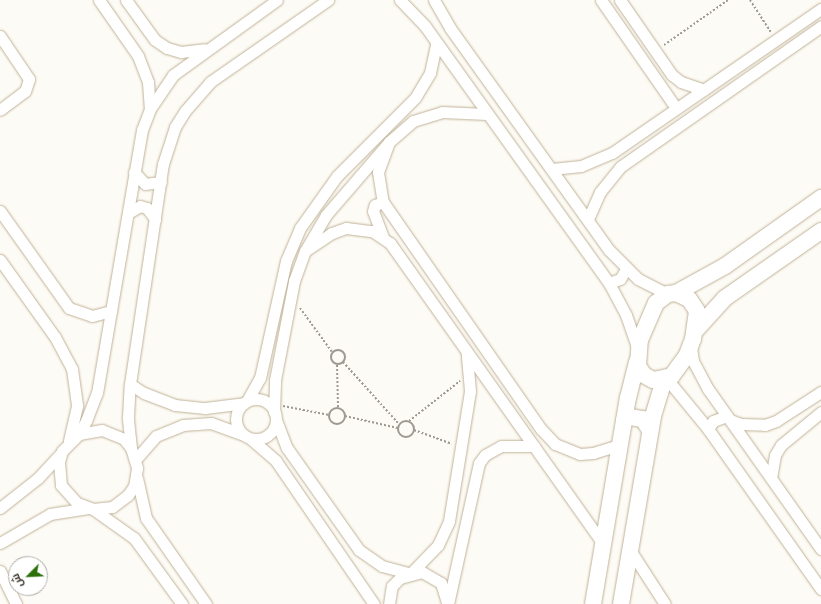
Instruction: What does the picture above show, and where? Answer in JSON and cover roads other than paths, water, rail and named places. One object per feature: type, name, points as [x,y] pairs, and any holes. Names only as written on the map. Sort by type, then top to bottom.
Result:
[{"type":"street","points":[[98,0],[138,56],[148,82],[150,110]]},
{"type":"street","points":[[126,0],[155,40],[167,48],[188,52],[208,47]]},
{"type":"street","points":[[79,434],[97,393],[128,213],[137,151],[150,110],[173,75],[208,47],[277,0]]},
{"type":"street","points":[[131,448],[128,417],[130,384],[161,182],[173,133],[196,96],[226,71],[328,0]]},
{"type":"street","points":[[400,0],[415,13],[609,283],[626,315],[637,356],[644,375],[653,380],[665,380],[708,429],[821,589]]},
{"type":"street","points":[[434,0],[450,28],[626,269],[694,304],[697,311],[696,330],[691,347],[677,370],[665,380],[650,430],[621,604]]},
{"type":"street","points":[[601,0],[676,108]]},
{"type":"street","points":[[620,0],[655,51],[682,82],[704,90]]},
{"type":"street","points":[[628,11],[630,0]]},
{"type":"street","points":[[552,169],[581,166],[612,153],[820,10]]},
{"type":"street","points":[[588,218],[600,192],[620,167],[821,26]]},
{"type":"street","points":[[374,604],[276,461],[247,437],[236,419],[260,378],[286,261],[300,228],[338,176],[405,109],[423,86],[435,42],[440,32],[450,28]]},
{"type":"street","points":[[0,36],[29,79],[25,91],[0,110]]},
{"type":"street","points":[[405,109],[414,113],[413,122]]},
{"type":"street","points":[[136,459],[156,436],[183,426],[211,423],[247,437],[258,439],[271,433],[275,412],[275,380],[291,297],[305,251],[326,215],[389,142],[413,122],[442,112],[487,114]]},
{"type":"street","points":[[389,142],[378,172],[383,202],[537,422],[556,444],[580,454],[593,453],[620,445]]},
{"type":"street","points":[[612,153],[620,167]]},
{"type":"street","points":[[134,172],[145,184],[161,182]]},
{"type":"street","points":[[592,604],[624,420],[637,356],[651,310],[672,294],[725,266],[821,198]]},
{"type":"street","points":[[383,202],[375,205],[373,211],[383,237],[395,249],[603,544]]},
{"type":"street","points":[[128,213],[140,206],[147,208],[155,219]]},
{"type":"street","points":[[0,211],[69,308],[88,316],[111,311]]},
{"type":"street","points":[[305,251],[332,233],[346,228],[359,228],[383,237]]},
{"type":"street","points":[[696,330],[714,307],[740,287],[821,231]]},
{"type":"street","points":[[0,260],[55,337],[72,370],[77,406],[69,441]]},
{"type":"street","points":[[725,266],[729,281],[740,287]]},
{"type":"street","points":[[609,283],[620,278],[626,269]]},
{"type":"street","points":[[691,347],[700,375],[728,418],[821,549]]},
{"type":"street","points":[[389,604],[392,586],[410,573],[430,555],[445,533],[452,509],[462,448],[470,373],[467,350]]},
{"type":"street","points":[[130,384],[149,396],[175,405],[204,408],[246,402],[266,402],[275,412],[287,448],[358,550],[382,566],[410,573],[433,576],[441,583],[448,604]]},
{"type":"street","points":[[708,429],[713,421],[728,418],[741,424],[765,425],[789,414],[821,392]]},
{"type":"street","points":[[771,478],[773,461],[780,445],[799,428],[821,412]]},
{"type":"street","points":[[789,414],[789,423],[799,428]]},
{"type":"street","points":[[624,420],[636,417],[648,424],[650,430]]},
{"type":"street","points":[[0,508],[38,478],[69,441],[79,434],[102,430],[124,439],[131,448],[136,459],[137,477],[146,518],[206,604]]},
{"type":"street","points":[[448,604],[479,463],[485,455],[501,446],[551,453],[556,444]]},
{"type":"street","points":[[62,451],[58,462],[61,485],[77,503],[90,508],[122,526],[146,553],[182,604]]},
{"type":"street","points":[[0,543],[50,514],[90,508],[108,508],[121,502],[134,486],[137,477]]},
{"type":"street","points":[[146,553],[154,544],[162,543]]},
{"type":"street","points":[[630,550],[665,604]]},
{"type":"street","points":[[0,571],[16,604]]}]
